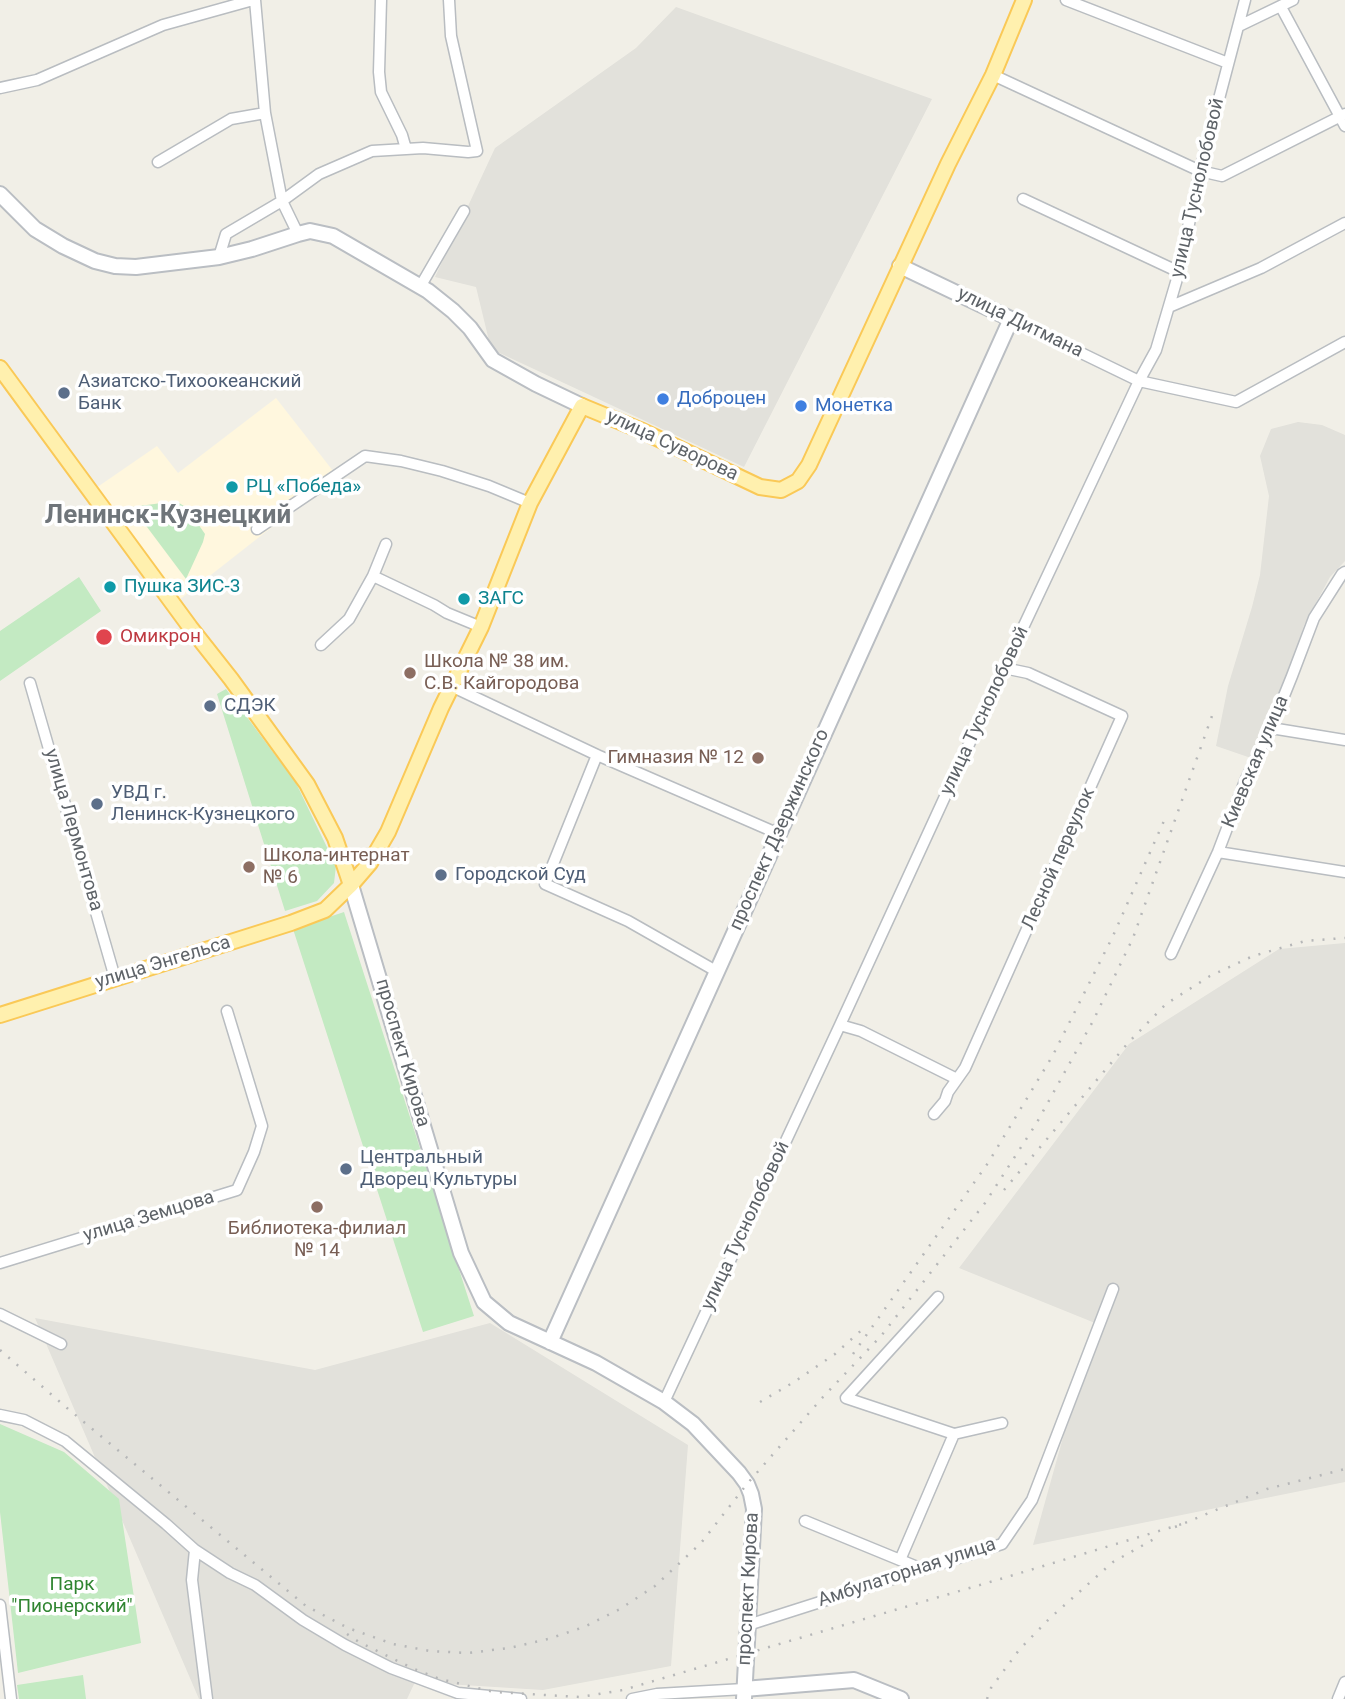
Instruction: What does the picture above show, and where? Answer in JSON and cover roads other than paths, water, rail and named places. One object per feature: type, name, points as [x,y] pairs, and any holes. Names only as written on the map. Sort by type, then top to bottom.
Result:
[{"type":"main road","name":"улица Суворова","points":[[326,910],[370,863],[388,832],[451,687],[481,626],[530,503],[582,405],[760,487],[780,490],[798,481],[808,466],[948,164],[993,75],[1024,0]]},
{"type":"main road","name":"проспект Кирова","points":[[0,368],[307,784],[335,838],[351,885]]},
{"type":"main road","name":"улица Энгельса","points":[[0,1015],[326,910]]},
{"type":"street","points":[[0,88],[37,80],[163,25],[254,0],[265,113],[282,201],[298,233]]},
{"type":"street","points":[[381,0],[381,92],[406,149]]},
{"type":"street","points":[[219,257],[226,234],[282,201],[319,174],[372,151],[423,148],[477,151],[451,36],[449,0]]},
{"type":"street","points":[[1066,0],[1228,63]]},
{"type":"street","name":"улица Туснолобовой","points":[[664,1402],[1004,668],[1156,350],[1179,272],[1200,171],[1245,0]]},
{"type":"street","points":[[1239,26],[1293,0]]},
{"type":"street","points":[[993,75],[1200,171],[1222,176],[1343,119],[1281,7]]},
{"type":"street","points":[[158,162],[231,119],[265,113]]},
{"type":"street","points":[[0,194],[35,229],[95,261],[115,266],[136,267],[219,257],[310,231],[333,236],[421,287],[453,311],[470,328],[493,360],[582,405]]},
{"type":"street","points":[[1023,199],[1179,272]]},
{"type":"street","points":[[421,287],[464,211]]},
{"type":"street","points":[[1169,307],[1261,268],[1345,223]]},
{"type":"street","name":"улица Дитмана","points":[[900,266],[1139,381],[1237,402],[1345,342]]},
{"type":"street","name":"проспект Дзержинского","points":[[550,1342],[1011,319]]},
{"type":"street","points":[[257,529],[365,456],[442,471],[530,503]]},
{"type":"street","points":[[321,645],[349,618],[373,576],[386,544]]},
{"type":"street","name":"Киевская улица","points":[[1171,954],[1218,852],[1245,781],[1271,728],[1314,618],[1344,574]]},
{"type":"street","points":[[373,576],[447,613],[481,626]]},
{"type":"street","name":"Лесной переулок","points":[[934,1114],[965,1068],[1122,716],[1028,673],[1004,668]]},
{"type":"street","name":"улица Лермонтова","points":[[30,683],[115,978]]},
{"type":"street","points":[[451,687],[597,755],[779,834]]},
{"type":"street","points":[[1271,728],[1345,740]]},
{"type":"street","points":[[597,755],[545,884],[628,921],[716,971]]},
{"type":"street","points":[[1218,852],[1345,872]]},
{"type":"street","name":"проспект Кирова","points":[[351,885],[461,1253],[484,1302],[509,1323],[621,1376],[664,1402],[693,1424],[739,1473],[751,1494],[754,1509],[744,1694]]},
{"type":"street","name":"улица Земцова","points":[[0,1263],[237,1190],[262,1126],[227,1011]]},
{"type":"street","points":[[840,1025],[861,1031],[957,1079]]},
{"type":"street","name":"Амбулаторная улица","points":[[748,1625],[1002,1544],[1032,1500],[1113,1289]]},
{"type":"street","points":[[937,1297],[846,1398],[954,1434],[1002,1423]]},
{"type":"street","points":[[0,1314],[61,1344]]},
{"type":"street","points":[[0,1415],[24,1420],[65,1441],[195,1550],[345,1645],[391,1668],[458,1693],[521,1699]]},
{"type":"street","points":[[900,1560],[954,1434]]},
{"type":"street","points":[[806,1521],[922,1569]]},
{"type":"street","points":[[195,1550],[192,1580],[206,1699]]},
{"type":"street","points":[[0,1605],[11,1699]]},
{"type":"street","points":[[635,1699],[657,1694],[744,1694],[854,1680],[901,1699]]},
{"type":"street","points":[[1338,1699],[1345,1682]]},
{"type":"railway","points":[[0,1350],[306,1606],[348,1628],[393,1644],[430,1651],[468,1653],[509,1648],[548,1639],[584,1627],[620,1609],[655,1586],[701,1543],[747,1484],[881,1336],[985,1203],[1036,1124],[1093,1021],[1133,938],[1213,713]]},
{"type":"railway","points":[[853,1354],[988,1163],[1053,1055],[1113,936],[1167,814]]},
{"type":"railway","points":[[1004,1190],[1128,1043],[1166,1004],[1210,976],[1253,956],[1305,941],[1345,938]]},
{"type":"railway","points":[[760,1402],[835,1354],[865,1327]]},
{"type":"railway","points":[[1175,1527],[1267,1489],[1345,1469]]},
{"type":"railway","points":[[347,1634],[414,1669],[440,1679],[494,1692],[580,1697],[623,1690],[1182,1524]]},
{"type":"railway","points":[[987,1699],[991,1688],[1019,1650],[1050,1618],[1113,1562],[1154,1539]]},
{"type":"place","name":"Азиатско-Тихоокеанский Банк","points":[[64,393]]},
{"type":"place","name":"Доброцен","points":[[663,399]]},
{"type":"place","name":"Монетка","points":[[801,406]]},
{"type":"place","name":"РЦ «Победа»","points":[[232,487]]},
{"type":"place","name":"Пушка ЗИС-3","points":[[110,587]]},
{"type":"place","name":"ЗАГС","points":[[464,599]]},
{"type":"place","name":"Омикрон","points":[[104,637]]},
{"type":"place","name":"Школа № 38 им. С.В. Кайгородова","points":[[410,673]]},
{"type":"place","name":"СДЭК","points":[[210,706]]},
{"type":"place","name":"Гимназия № 12","points":[[758,758]]},
{"type":"place","name":"УВД г. Ленинск-Кузнецкого","points":[[97,804]]},
{"type":"place","name":"Школа-интернат № 6","points":[[249,867]]},
{"type":"place","name":"Городской Суд","points":[[441,875]]},
{"type":"place","name":"Центральный Дворец Культуры","points":[[346,1169]]},
{"type":"place","name":"Библиотека-филиал № 14","points":[[317,1207]]},
{"type":"district","name":"Ленинск-Кузнецкий","points":[[168,516]]},
{"type":"park label","name":"Парк \"Пионерский\"","points":[[72,1596]]}]
